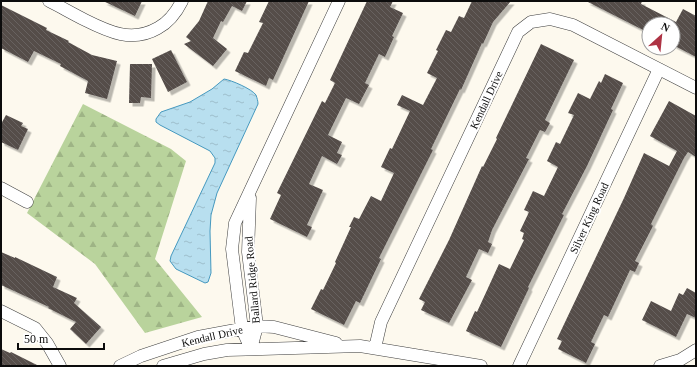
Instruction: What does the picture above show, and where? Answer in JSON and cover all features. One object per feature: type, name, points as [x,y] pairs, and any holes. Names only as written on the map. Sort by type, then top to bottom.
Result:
[{"type":"street","points":[[49,1],[106,31],[123,36],[136,36],[153,31],[167,23],[178,9],[182,1]]},
{"type":"street","points":[[250,192],[339,1]]},
{"type":"street","name":"Kendall Drive","points":[[375,348],[380,322],[518,32],[531,22],[550,19],[573,25],[696,88]]},
{"type":"street","name":"Silver King Road","points":[[519,366],[660,69]]},
{"type":"street","points":[[1,188],[27,202]]},
{"type":"street","name":"Ballard Ridge Road","points":[[250,192],[248,252],[257,326],[251,349]]},
{"type":"street","name":"Ballard Ridge Road","points":[[250,192],[234,223],[232,249],[242,329],[251,349]]},
{"type":"street","points":[[1,312],[35,328],[48,343],[60,366]]},
{"type":"street","name":"Kendall Drive","points":[[120,366],[141,356],[198,337],[257,326],[274,327],[353,347]]},
{"type":"street","name":"Kendall Drive","points":[[163,366],[204,354],[227,350],[360,346],[481,366]]},
{"type":"street","points":[[660,366],[680,360],[696,350]]},
{"type":"green space","points":[[83,104],[171,149],[186,161],[155,259],[202,317],[145,333],[95,264],[27,213]]},
{"type":"water","points":[[224,79],[250,90],[256,95],[258,104],[217,193],[211,215],[211,273],[208,282],[205,283],[176,269],[170,261],[215,163],[215,158],[210,151],[160,125],[156,122],[156,119],[161,112],[190,102],[212,89]]},
{"type":"building","points":[[103,1],[142,1],[135,16]]},
{"type":"building","points":[[208,1],[247,1],[242,11],[232,6],[223,22],[221,21],[213,38],[227,49],[213,66],[184,44],[191,41],[186,37],[199,21]]},
{"type":"building","points":[[269,1],[309,1],[273,80],[269,78],[266,86],[235,71],[244,52],[248,53],[263,23],[259,22]]},
{"type":"building","points":[[367,1],[393,1],[390,7],[403,13],[392,36],[394,37],[385,57],[379,54],[365,83],[369,85],[359,104],[346,98],[328,135],[342,142],[337,153],[342,155],[337,164],[322,156],[309,184],[323,190],[307,225],[312,227],[307,237],[270,219],[281,195],[277,193],[322,101],[325,103],[335,83],[330,80]]},
{"type":"building","points":[[472,1],[511,1],[493,22],[483,44],[482,43],[461,90],[460,89],[431,149],[433,150],[379,258],[381,259],[360,303],[356,301],[344,325],[311,309],[321,289],[323,290],[336,263],[335,262],[354,217],[359,219],[371,196],[381,201],[394,173],[381,167],[390,148],[392,149],[410,111],[397,105],[402,95],[423,105],[437,78],[427,73],[438,51],[436,50],[446,30],[451,32],[459,16],[464,18]]},
{"type":"building","points":[[586,1],[642,1],[641,4],[664,16],[641,16],[641,29]]},
{"type":"building","points":[[1,5],[47,28],[46,30],[69,41],[68,42],[92,55],[117,61],[107,99],[85,93],[88,81],[60,66],[61,64],[34,51],[28,62],[1,48]]},
{"type":"building","points":[[683,9],[696,16],[696,57],[681,49],[681,16],[679,16]]},
{"type":"building","points":[[541,44],[574,60],[545,120],[550,123],[545,132],[540,130],[526,158],[529,159],[492,230],[488,242],[492,244],[488,253],[479,249],[466,277],[472,280],[449,323],[421,310],[425,302],[419,299],[449,240],[482,166],[483,167],[497,139],[496,138]]},
{"type":"building","points":[[171,50],[187,82],[168,92],[152,59]]},
{"type":"building","points":[[130,64],[152,64],[151,98],[141,97],[140,103],[129,103]]},
{"type":"building","points":[[605,74],[623,83],[611,109],[613,110],[587,166],[562,214],[564,215],[528,287],[529,288],[501,347],[466,331],[475,311],[477,312],[499,264],[510,269],[524,240],[522,239],[524,233],[520,231],[529,212],[524,210],[533,191],[544,196],[558,167],[547,161],[556,142],[560,144],[574,115],[568,113],[578,93],[590,99],[599,81],[601,83]]},
{"type":"building","points":[[669,101],[696,116],[696,157],[688,152],[684,158],[651,224],[653,226],[635,261],[639,263],[635,272],[630,270],[608,317],[604,315],[591,342],[595,344],[586,363],[558,349],[562,341],[557,339],[644,153],[669,166],[677,151],[650,136]]},
{"type":"building","points":[[6,115],[23,123],[21,126],[28,129],[18,150],[1,142],[1,124]]},
{"type":"building","points":[[1,252],[57,277],[53,287],[77,298],[74,303],[101,327],[86,344],[70,329],[76,322],[48,308],[49,307],[1,285]]},
{"type":"building","points":[[687,288],[696,293],[696,318],[687,314],[676,337],[642,320],[651,301],[671,311],[679,293],[683,295]]},
{"type":"building","points":[[1,349],[10,353],[11,352],[39,366],[1,366]]}]
